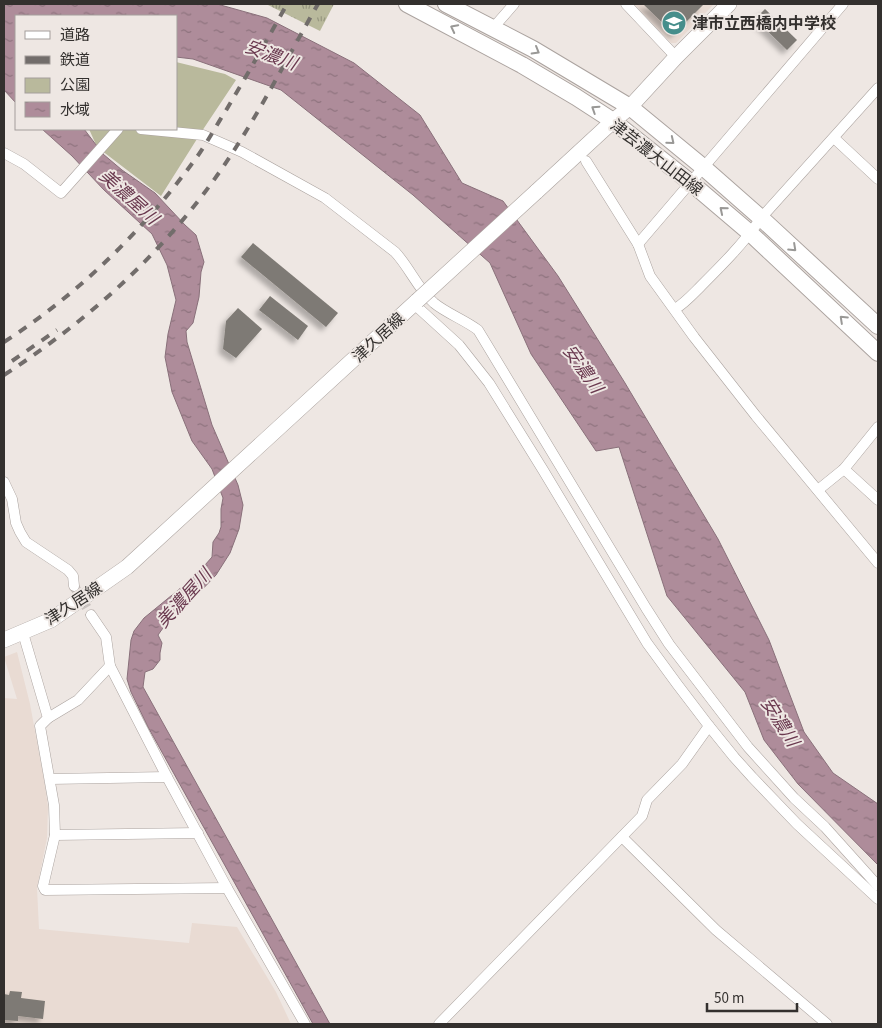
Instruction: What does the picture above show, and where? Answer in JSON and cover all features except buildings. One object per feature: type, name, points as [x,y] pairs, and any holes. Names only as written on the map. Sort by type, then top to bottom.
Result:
[{"type":"main road","name":"津芸濃大山田線","points":[[406,4],[522,64],[613,121],[690,182],[750,233],[878,353]]},
{"type":"main road","name":"津芸濃大山田線","points":[[446,4],[541,54],[630,107],[704,167],[878,325]]},
{"type":"main road","name":"津久居線","points":[[4,640],[51,620],[127,567],[630,107],[729,4]]},
{"type":"street","points":[[493,28],[514,4]]},
{"type":"street","points":[[626,4],[676,57]]},
{"type":"street","points":[[638,244],[843,4]]},
{"type":"street","points":[[675,309],[709,278],[878,88]]},
{"type":"street","points":[[4,153],[24,164],[61,193],[117,130]]},
{"type":"street","points":[[154,130],[203,134],[242,152],[325,198],[395,252],[416,283],[434,303],[478,330],[646,608],[670,644],[748,747],[794,798],[825,827],[878,886]]},
{"type":"street","points":[[834,138],[878,178]]},
{"type":"street","points":[[586,161],[638,244],[650,276],[694,337],[756,416],[878,563]]},
{"type":"street","points":[[415,303],[459,345],[489,383],[647,642],[709,726],[734,757],[797,824],[878,898]]},
{"type":"street","points":[[864,339],[878,325]]},
{"type":"street","points":[[818,490],[844,469],[878,427]]},
{"type":"street","points":[[844,469],[878,500]]},
{"type":"street","points":[[4,482],[12,499],[16,523],[26,542],[68,570],[73,576],[74,586]]},
{"type":"street","points":[[91,615],[106,637],[110,666],[167,777],[227,888],[305,1024]]},
{"type":"street","points":[[23,633],[48,718]]},
{"type":"street","points":[[110,666],[78,700],[48,718],[40,726],[54,805],[55,835],[43,886],[44,890],[227,888]]},
{"type":"street","points":[[439,1024],[642,816],[647,800],[682,764],[709,726]]},
{"type":"street","points":[[50,779],[167,777]]},
{"type":"street","points":[[55,835],[198,833]]},
{"type":"street","points":[[622,837],[716,930],[827,1024]]},
{"type":"shaded area","name":"津市立西橋内中学校","points":[[634,4],[714,4],[676,43],[671,43]]},
{"type":"shaded area","points":[[17,652],[30,704],[48,807],[47,838],[37,888],[39,929],[189,943],[192,923],[237,927],[276,992],[291,1024],[4,1024],[4,698],[17,699],[4,657]]},
{"type":"green space","points":[[267,4],[334,4],[320,31]]},
{"type":"green space","points":[[178,62],[225,74],[236,80],[161,196],[97,147],[89,130],[178,130]]},
{"type":"water","name":"安濃川","points":[[4,4],[217,4],[267,18],[354,63],[420,115],[462,183],[503,201],[558,276],[625,383],[718,539],[769,640],[804,732],[833,773],[878,804],[878,865],[798,784],[764,740],[745,692],[667,596],[619,447],[596,451],[531,354],[490,263],[413,195],[281,90],[193,59],[178,57],[178,15],[15,15],[15,102],[4,90]]},
{"type":"water","name":"美濃屋川","points":[[43,130],[85,130],[103,154],[155,193],[196,235],[204,262],[193,323],[186,331],[187,342],[212,425],[238,485],[243,505],[239,529],[230,553],[216,575],[168,621],[158,635],[162,643],[160,660],[153,669],[145,672],[143,687],[330,1024],[313,1024],[148,727],[131,692],[127,679],[131,640],[134,631],[144,618],[188,582],[212,557],[213,542],[221,527],[223,498],[212,469],[192,441],[172,392],[165,357],[176,300],[167,265],[152,234],[104,190],[72,156]]},
{"type":"tunnel","points":[[74,586],[91,615]]},
{"type":"railway","points":[[4,342],[32,323],[85,280],[157,208],[202,149],[287,4]]},
{"type":"railway","points":[[4,375],[87,315],[161,245],[205,192],[236,147],[318,4]]},
{"type":"railway","points":[[12,361],[57,330]]},
{"type":"place","name":"津市立西橋内中学校","points":[[674,23]]}]
